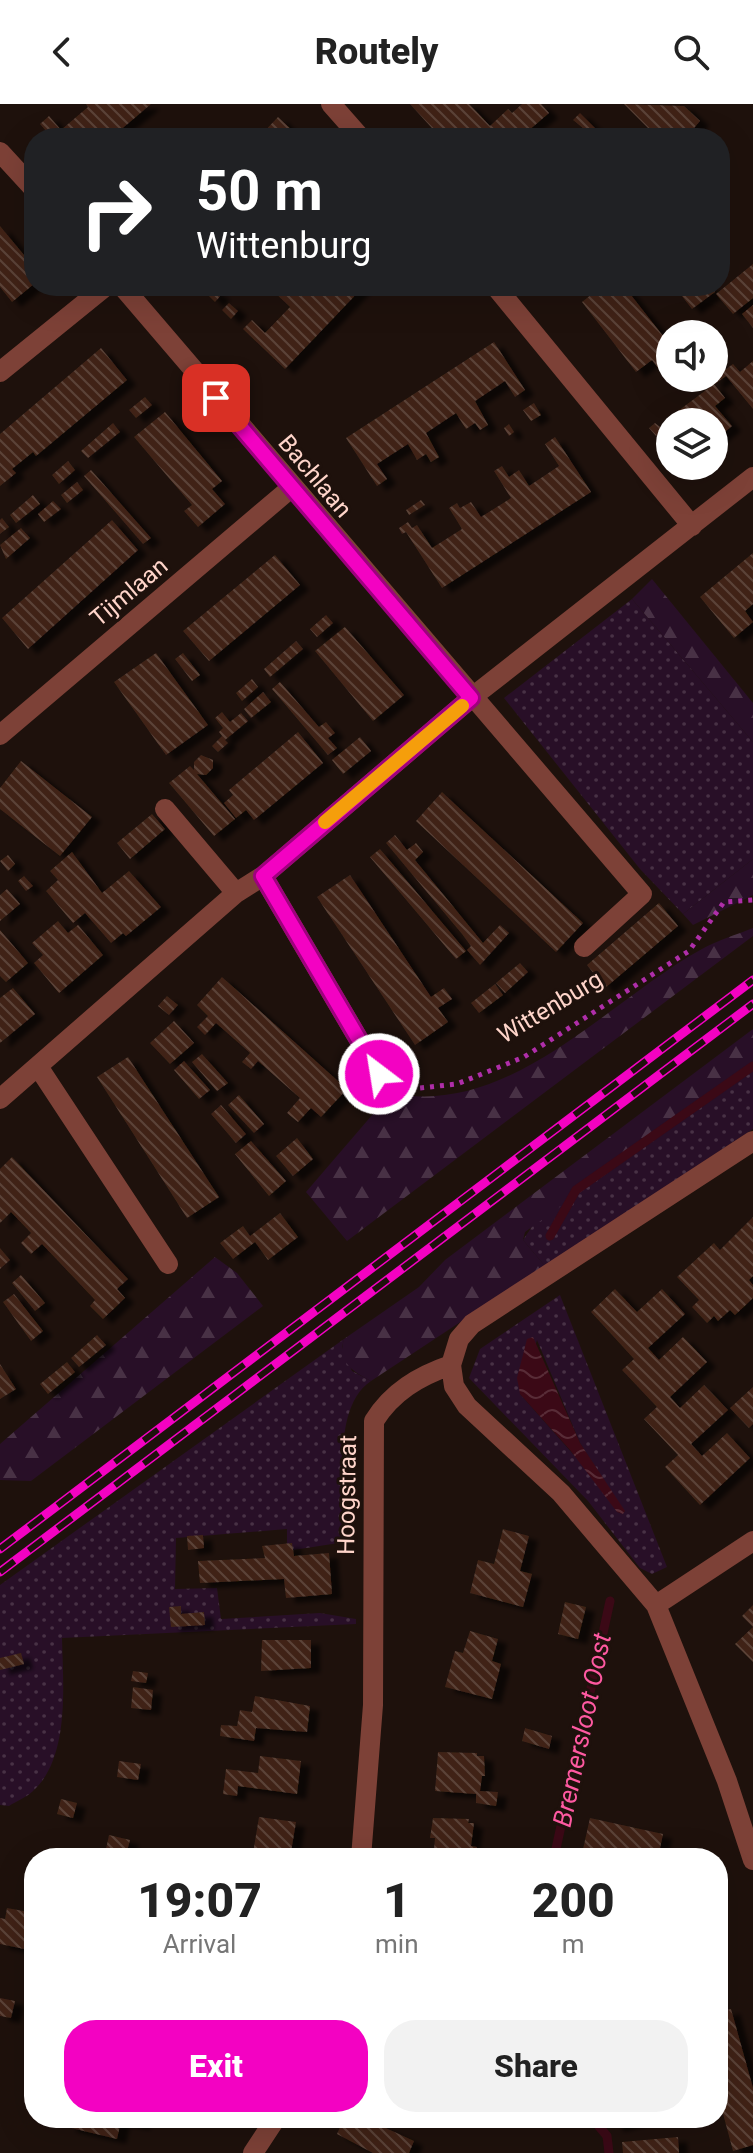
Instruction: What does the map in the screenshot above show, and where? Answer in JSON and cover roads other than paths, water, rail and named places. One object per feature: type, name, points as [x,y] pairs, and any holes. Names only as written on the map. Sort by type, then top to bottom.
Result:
[{"type":"street","points":[[331,104],[352,128]]},
{"type":"street","points":[[0,152],[24,178]]},
{"type":"street","points":[[0,372],[94,296]]},
{"type":"street","name":"Bachlaan","points":[[130,296],[471,698]]},
{"type":"street","points":[[503,296],[692,526]]},
{"type":"street","points":[[0,1099],[236,893],[263,876],[471,698],[753,477]]},
{"type":"street","name":"Tijmlaan","points":[[2,729],[291,488]]},
{"type":"street","name":"Wittenburg","points":[[471,698],[642,894],[584,947]]},
{"type":"street","points":[[165,809],[236,893]]},
{"type":"street","points":[[263,876],[379,1074]]},
{"type":"street","points":[[39,1068],[168,1264]]},
{"type":"street","points":[[753,1141],[472,1324],[459,1339],[451,1365],[454,1386],[467,1406],[561,1493],[656,1605],[727,1781],[753,1860]]},
{"type":"street","name":"Hoogstraat","points":[[362,1848],[373,1705],[374,1421],[387,1401],[425,1374],[451,1365]]},
{"type":"street","points":[[656,1605],[753,1541]]},
{"type":"street","points":[[263,2149],[272,2128]]},
{"type":"water","points":[[533,1337],[580,1443],[625,1511],[623,1514],[617,1512],[570,1450],[520,1394],[517,1378],[527,1339]]},
{"type":"waterway","name":"Bremersloot Oost","points":[[550,1236],[576,1190],[753,1066]]},
{"type":"waterway","name":"Bremersloot Oost","points":[[556,1848],[610,1601]]},
{"type":"waterway","name":"Bremersloot Oost","points":[[600,2128],[607,2136],[609,2153]]},
{"type":"railway","points":[[0,1549],[753,980]]},
{"type":"railway","points":[[0,1572],[753,1004]]}]
